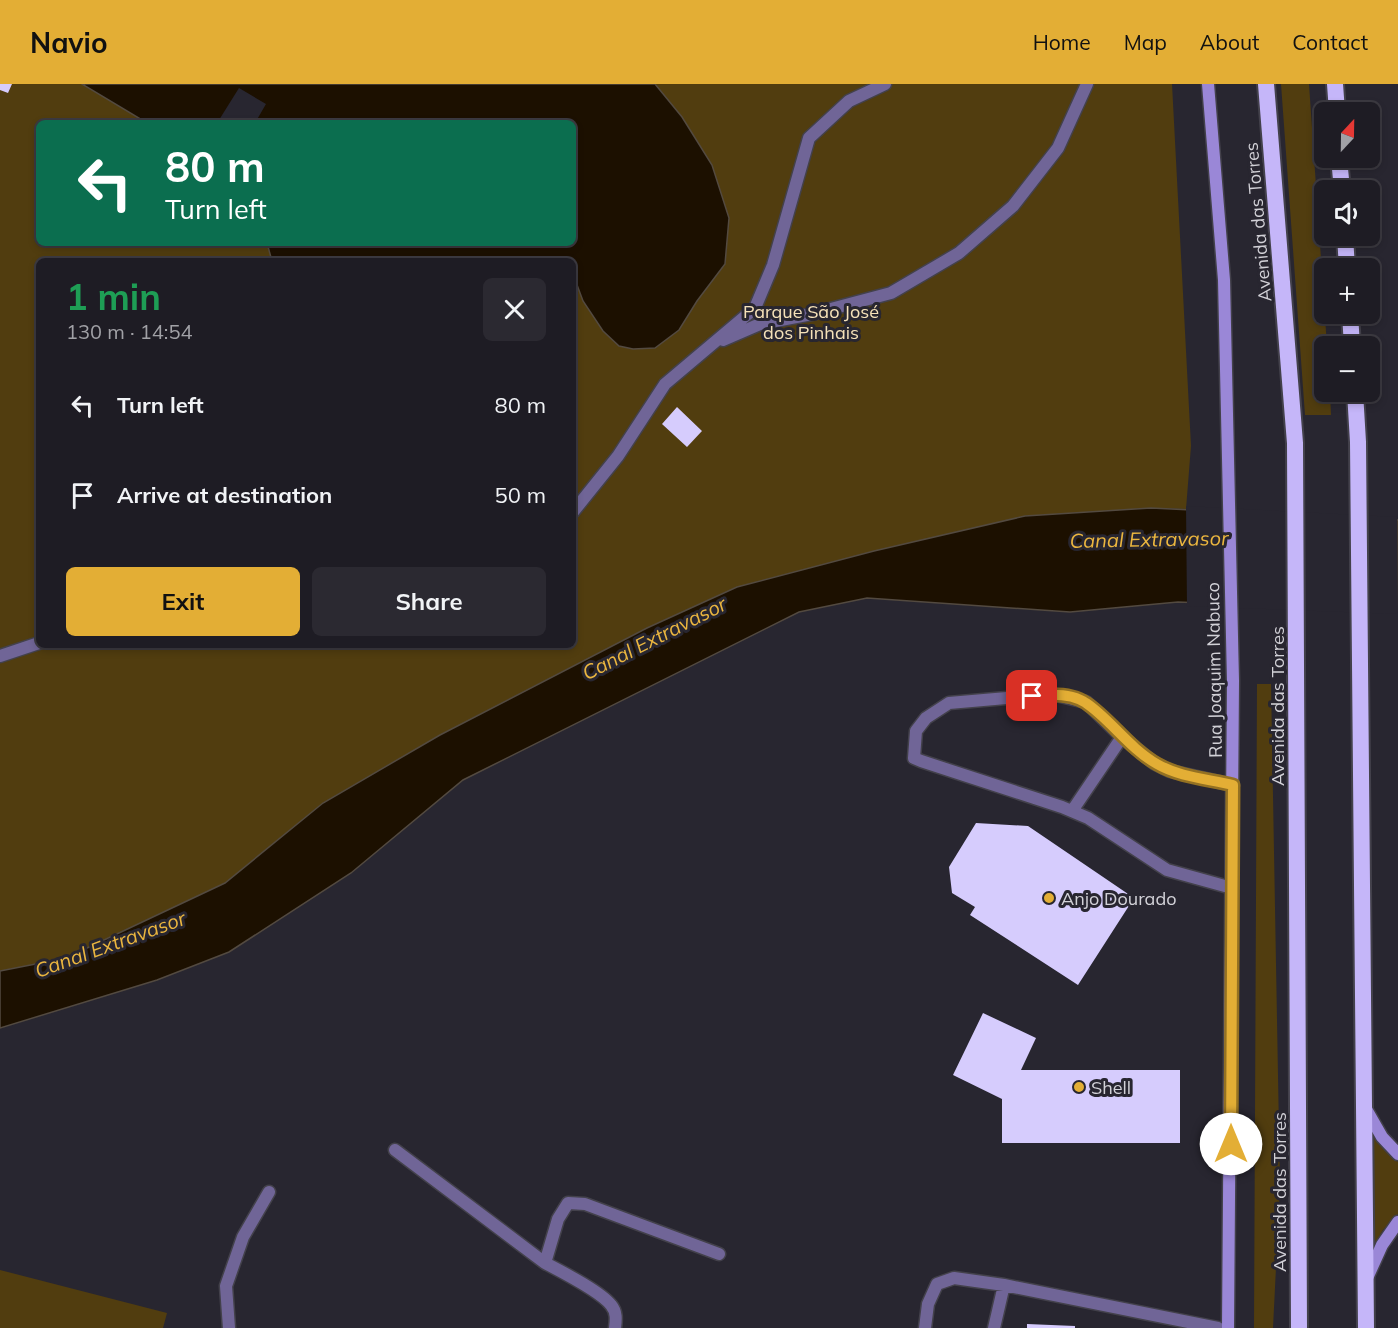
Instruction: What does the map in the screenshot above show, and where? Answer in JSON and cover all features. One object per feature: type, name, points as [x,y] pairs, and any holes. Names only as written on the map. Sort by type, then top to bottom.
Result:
[{"type":"highway","name":"Avenida das Torres","points":[[1266,84],[1295,443],[1299,1328]]},
{"type":"highway","points":[[1335,84],[1336,102]]},
{"type":"highway","points":[[1356,402],[1361,680],[1366,1328]]},
{"type":"main road","name":"Rua Joaquim Nabuco","points":[[1208,84],[1223,268],[1233,681],[1228,1328]]},
{"type":"main road","points":[[1364,1105],[1373,1125],[1398,1154]]},
{"type":"main road","points":[[1366,1280],[1382,1245],[1398,1222]]},
{"type":"street","points":[[576,508],[618,456],[665,384],[755,308],[773,265],[809,138],[849,101],[885,84]]},
{"type":"street","points":[[711,345],[760,324],[812,314],[891,293],[958,253],[1013,207],[1058,148],[1087,84]]},
{"type":"street","points":[[0,656],[36,644]]},
{"type":"street","points":[[1232,888],[1197,880],[1161,867],[1088,818],[1072,811],[914,758],[916,731],[926,718],[949,703],[1053,694],[1086,702],[1122,737],[1154,763],[1170,771],[1233,785]]},
{"type":"street","points":[[1072,811],[1122,737]]},
{"type":"street","points":[[396,1150],[545,1263],[611,1304],[617,1316],[615,1328]]},
{"type":"street","points":[[229,1328],[226,1286],[243,1237],[269,1192]]},
{"type":"street","points":[[545,1263],[558,1219],[568,1203],[585,1203],[719,1254]]},
{"type":"street","points":[[925,1328],[928,1304],[937,1284],[954,1278],[1218,1328]]},
{"type":"street","points":[[994,1328],[1004,1286]]},
{"type":"green space","name":"Parque São José dos Pinhais","points":[[0,84],[1172,84],[1191,446],[1186,509],[1151,508],[737,587],[647,628],[440,735],[323,803],[225,883],[66,958],[0,971]]},
{"type":"green space","points":[[1281,84],[1309,84],[1316,180],[1314,246],[1320,246],[1321,258],[1314,258],[1314,324],[1325,324],[1326,336],[1314,336],[1314,402],[1330,402],[1331,415],[1305,415]]},
{"type":"green space","points":[[1257,684],[1271,684],[1280,1187],[1273,1328],[1254,1328]]},
{"type":"green space","points":[[1366,1129],[1398,1162],[1398,1214],[1383,1230],[1372,1249]]},
{"type":"green space","points":[[0,1270],[167,1313],[163,1328],[0,1328]]},
{"type":"water","points":[[82,84],[655,84],[682,117],[712,165],[729,218],[725,264],[697,301],[679,330],[655,348],[633,349],[619,346],[603,331],[583,301],[576,282],[576,258],[271,258],[268,246],[576,246],[576,120],[142,120]]},
{"type":"water","name":"Canal Extravasor","points":[[1151,508],[1398,520],[1398,611],[1178,602],[1070,612],[867,598],[799,612],[463,780],[351,873],[229,952],[157,980],[0,1028],[0,971],[66,958],[225,883],[323,803],[440,735],[647,628],[737,587],[874,551],[1025,516]]},
{"type":"pier","points":[[239,88],[266,104],[257,120],[219,120]]},
{"type":"pier","points":[[1186,506],[1397,517],[1398,614],[1187,606]]},
{"type":"building","points":[[0,84],[12,84],[8,93],[0,90]]},
{"type":"building","points":[[677,407],[702,431],[687,447],[662,424]]},
{"type":"building","points":[[976,823],[1028,826],[1134,898],[1078,985],[970,915],[975,907],[952,893],[949,867]]},
{"type":"building","name":"Shell","points":[[983,1013],[1036,1038],[1021,1070],[1180,1070],[1180,1143],[1002,1143],[1002,1099],[953,1075]]},
{"type":"building","points":[[1027,1324],[1075,1326],[1075,1328],[1027,1328]]},
{"type":"place","name":"Anjo Dourado","points":[[1049,898]]},
{"type":"place","name":"Shell","points":[[1079,1087]]},
{"type":"route","points":[[1032,696],[1053,694],[1086,702],[1122,737],[1154,763],[1170,771],[1233,785],[1231,1144]]}]
